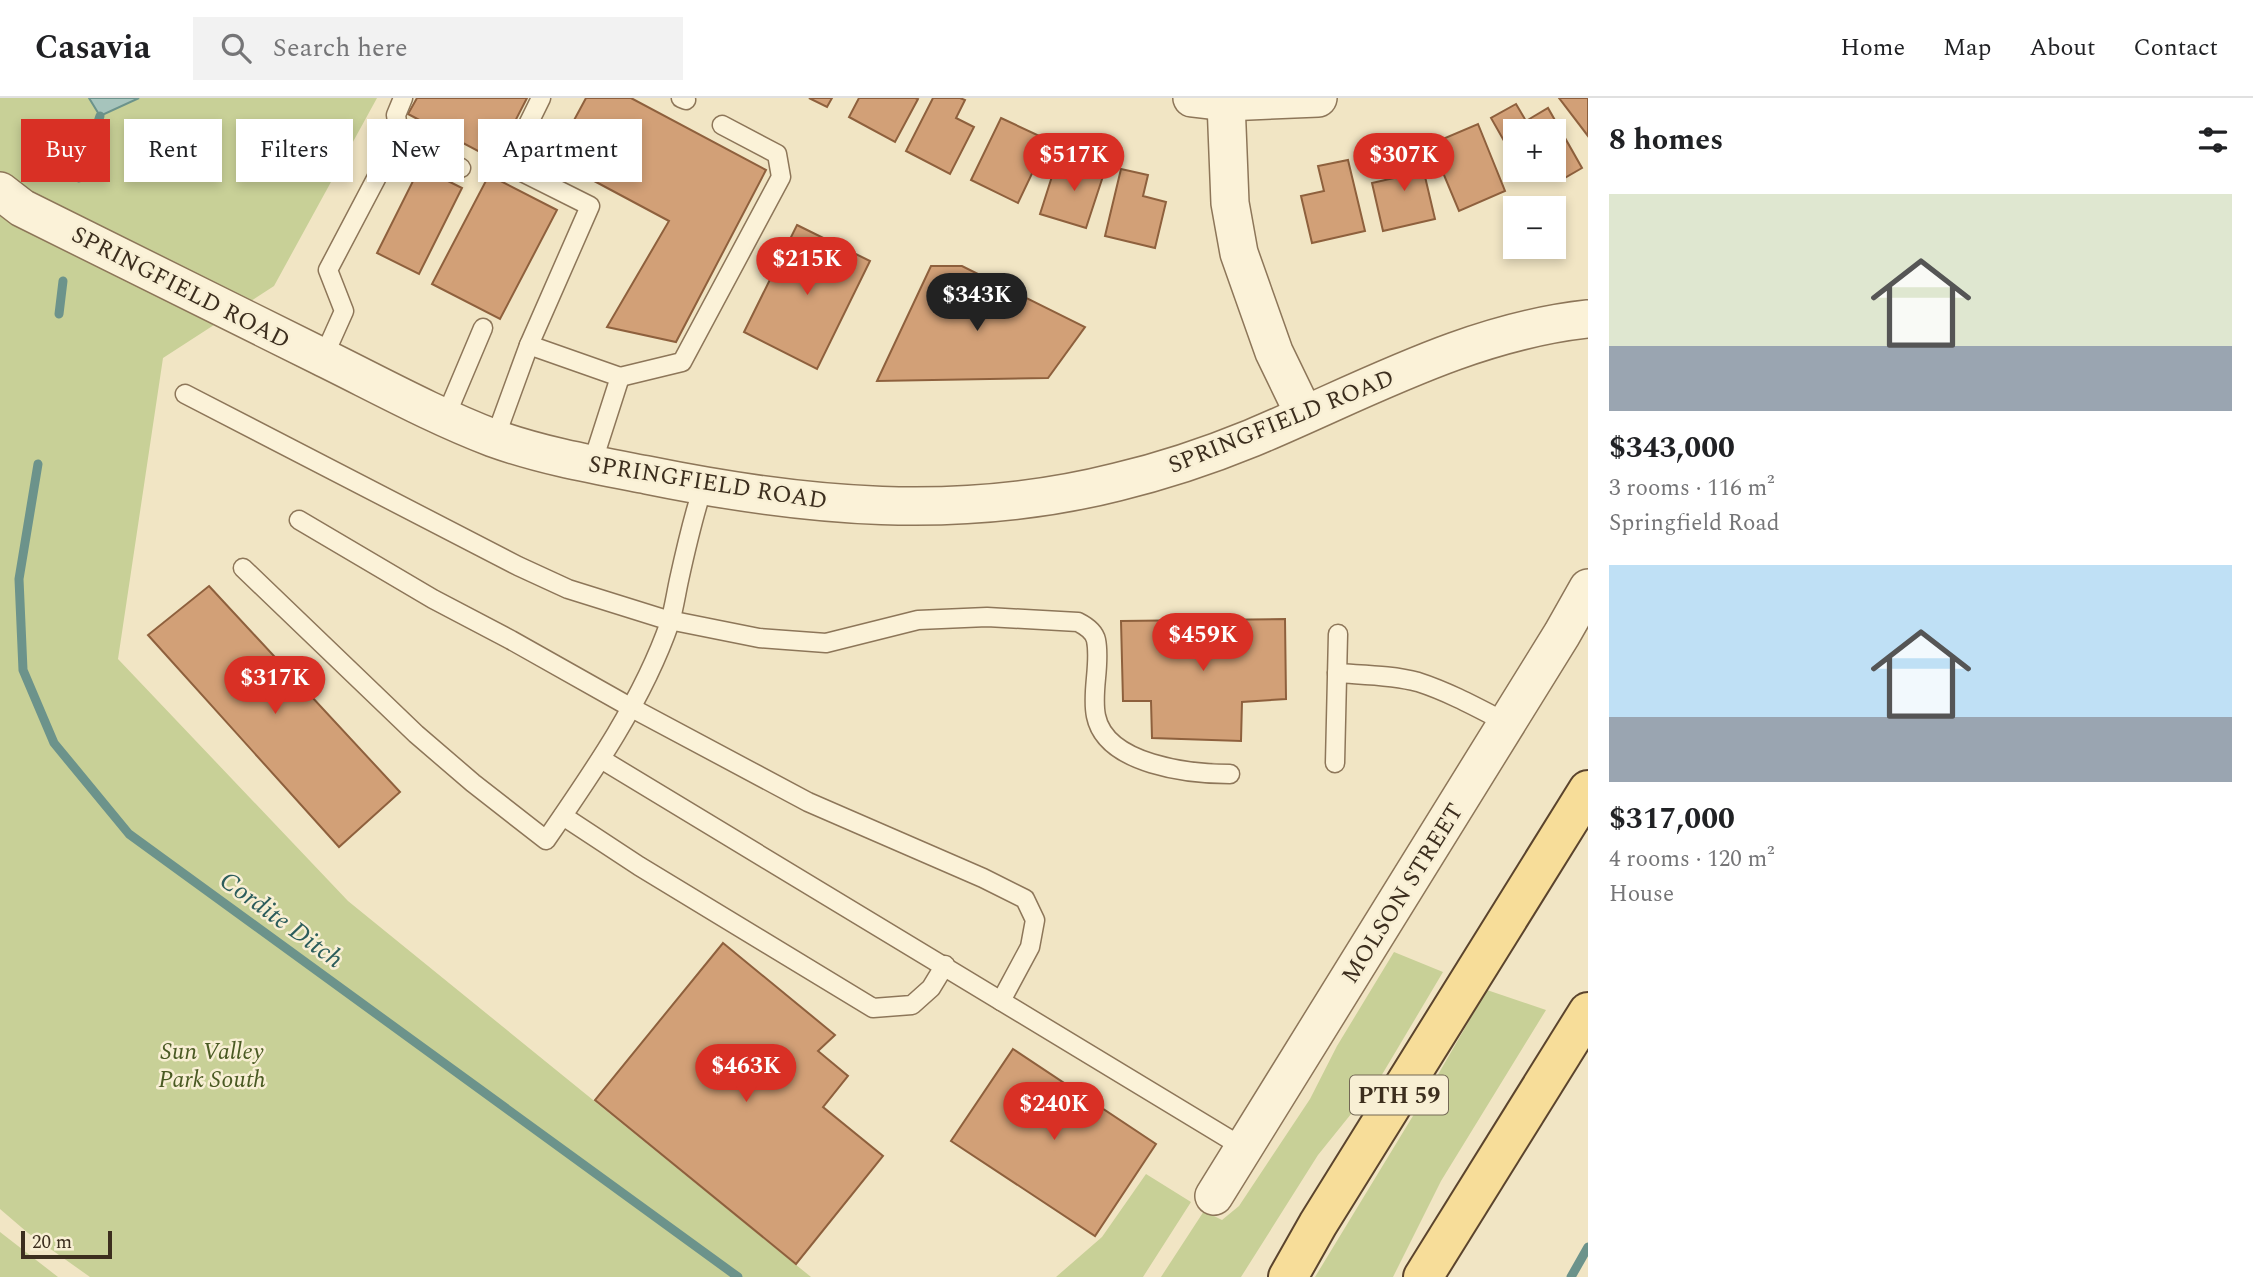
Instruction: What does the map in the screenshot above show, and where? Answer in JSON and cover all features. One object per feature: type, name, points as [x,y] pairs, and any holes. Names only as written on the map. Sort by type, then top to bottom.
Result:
[{"type":"main road","name":"PTH 59","points":[[1289,1277],[1325,1213],[1588,790]]},
{"type":"main road","points":[[1423,1277],[1588,1012]]},
{"type":"street","points":[[1304,414],[1274,352],[1239,253],[1209,100],[1318,98]]},
{"type":"street","name":"SPRINGFIELD ROAD","points":[[7,200],[445,418],[495,438],[565,459],[791,500],[893,507],[941,507],[1013,502],[1115,483],[1175,466],[1252,438],[1379,380],[1476,343],[1566,322],[1588,320]]},
{"type":"street","name":"MOLSON STREET","points":[[1214,1196],[1588,588]]},
{"type":"lane","points":[[397,119],[403,98]]},
{"type":"lane","points":[[495,438],[529,345],[590,206],[508,165],[541,98]]},
{"type":"lane","points":[[529,345],[620,377],[681,362],[781,177],[777,154],[722,125]]},
{"type":"lane","points":[[323,358],[344,311],[328,271],[374,182]]},
{"type":"lane","points":[[445,418],[483,328]]},
{"type":"lane","points":[[592,464],[620,377]]},
{"type":"lane","points":[[185,394],[518,566],[568,589],[670,620],[759,638],[825,643],[918,620],[987,617],[1078,622],[1088,628],[1096,639],[1096,716],[1104,734],[1118,748],[1141,759],[1199,774],[1230,774]]},
{"type":"lane","points":[[243,568],[416,734],[546,840],[601,758],[630,707],[670,620],[703,486]]},
{"type":"lane","points":[[299,520],[433,599],[808,802],[983,878],[1024,899],[1035,920],[1030,947],[1001,1001]]},
{"type":"lane","points":[[1335,763],[1338,634]]},
{"type":"lane","points":[[1337,673],[1417,682],[1507,723]]},
{"type":"lane","points":[[601,758],[1244,1148]]},
{"type":"lane","points":[[563,816],[650,873],[873,1008],[912,1005],[931,988],[944,965]]},
{"type":"green space","name":"Sun Valley Park South","points":[[0,98],[89,98],[100,116],[139,98],[377,98],[353,142],[353,119],[236,119],[236,182],[331,182],[274,286],[163,358],[118,659],[348,901],[811,1277],[90,1277],[28,1233],[0,1209]]},
{"type":"green space","points":[[1394,952],[1443,972],[1380,1078],[1318,1155],[1241,1277],[1161,1277],[1204,1211],[1222,1220],[1239,1206],[1310,1099],[1337,1046]]},
{"type":"green space","points":[[1487,990],[1546,1010],[1441,1181],[1393,1277],[1315,1277],[1436,1078]]},
{"type":"green space","points":[[1146,1174],[1191,1202],[1143,1277],[1056,1277],[1102,1237]]},
{"type":"green space","points":[[0,1232],[58,1277],[0,1277]]},
{"type":"water","points":[[89,98],[139,98],[100,116]]},
{"type":"building","points":[[417,98],[527,98],[516,119],[478,119],[478,151],[464,144],[464,119],[417,119],[408,114]]},
{"type":"building","points":[[586,98],[631,98],[766,170],[676,342],[607,327],[669,221],[596,182],[642,182],[642,119],[575,119]]},
{"type":"building","points":[[809,98],[832,98],[827,107]]},
{"type":"building","points":[[859,98],[918,99],[895,142],[849,117]]},
{"type":"building","points":[[933,98],[965,100],[956,118],[974,127],[950,174],[906,151]]},
{"type":"building","points":[[1559,98],[1588,98],[1588,136]]},
{"type":"building","points":[[1516,104],[1525,119],[1503,119],[1503,139],[1491,118]]},
{"type":"building","points":[[1548,108],[1554,119],[1529,119]]},
{"type":"building","points":[[1001,118],[1048,140],[1018,203],[971,180]]},
{"type":"building","points":[[1478,124],[1505,191],[1459,211],[1431,144]]},
{"type":"building","points":[[1566,140],[1582,168],[1566,177]]},
{"type":"building","points":[[1418,147],[1435,219],[1383,231],[1372,183],[1394,178],[1389,154]]},
{"type":"building","points":[[1082,156],[1107,164],[1086,228],[1040,214],[1055,167],[1076,174]]},
{"type":"building","points":[[1348,160],[1365,231],[1312,243],[1301,196],[1324,191],[1318,166]]},
{"type":"building","points":[[1121,169],[1148,175],[1143,196],[1166,202],[1155,248],[1105,236]]},
{"type":"building","points":[[412,182],[450,182],[462,188],[419,274],[377,253]]},
{"type":"building","points":[[485,182],[503,182],[557,210],[500,319],[432,284]]},
{"type":"building","points":[[797,225],[870,261],[817,369],[744,332]]},
{"type":"building","points":[[931,266],[962,266],[1085,327],[1048,378],[877,381]]},
{"type":"building","points":[[209,586],[400,792],[339,847],[148,635]]},
{"type":"building","points":[[1285,619],[1286,699],[1242,702],[1241,741],[1152,738],[1151,701],[1123,701],[1121,621]]},
{"type":"building","points":[[723,943],[835,1035],[818,1051],[848,1076],[823,1107],[883,1156],[796,1264],[595,1100]]},
{"type":"building","points":[[1013,1049],[1156,1144],[1095,1236],[951,1141]]},
{"type":"waterway","name":"Cordite Ditch","points":[[59,314],[63,281]]},
{"type":"waterway","name":"Cordite Ditch","points":[[38,464],[19,579],[23,670],[54,743],[129,834],[738,1277]]},
{"type":"waterway","points":[[1571,1277],[1588,1247]]}]
